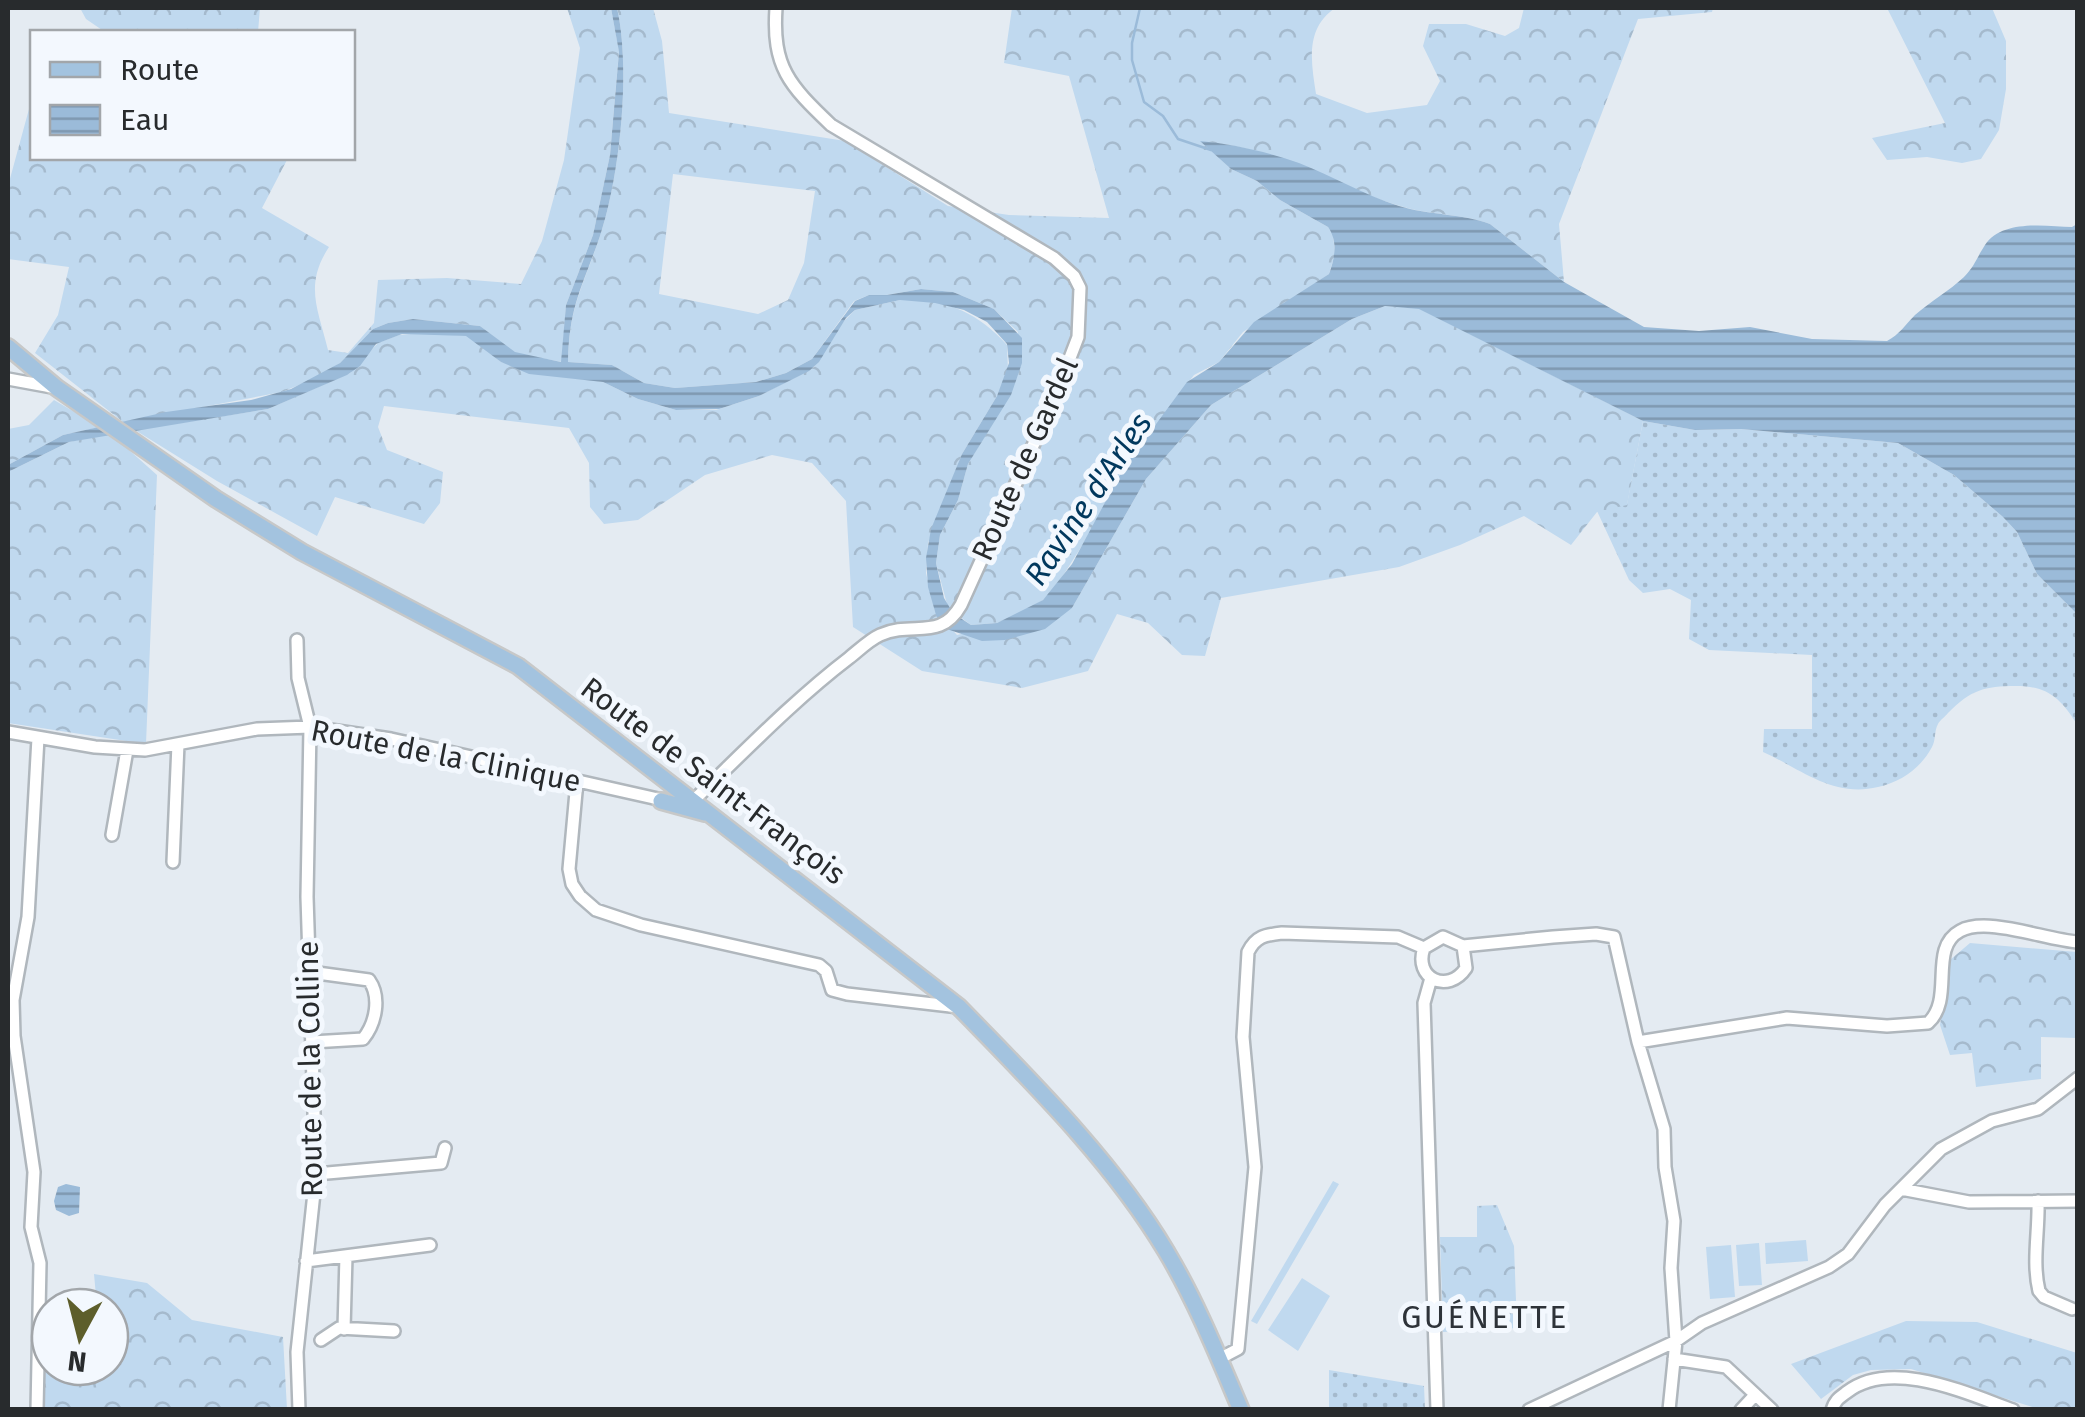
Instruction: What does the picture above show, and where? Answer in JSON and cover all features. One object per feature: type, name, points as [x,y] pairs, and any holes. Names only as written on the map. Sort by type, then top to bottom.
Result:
[{"type":"main road","name":"Route de Saint-François","points":[[8,347],[57,388],[216,500],[302,552],[518,666],[959,1007],[1019,1068],[1138,1209],[1192,1299],[1241,1410]]},
{"type":"main road","points":[[656,771],[654,798],[714,816]]},
{"type":"street","name":"Route de Gardel","points":[[687,794],[878,635],[942,626],[956,613],[1078,338],[1080,288],[1074,276],[1054,258],[830,125],[809,104],[777,57],[776,8]]},
{"type":"street","points":[[8,379],[57,388]]},
{"type":"street","name":"Route de la Colline","points":[[297,640],[298,678],[310,727],[306,826],[316,1174],[296,1352],[299,1410]]},
{"type":"street","name":"Route de la Clinique","points":[[8,732],[127,750],[257,729],[310,727],[402,742],[654,798],[687,794]]},
{"type":"street","points":[[37,1410],[40,1262],[31,1227],[34,1172],[14,1036],[13,1000],[27,936],[38,738]]},
{"type":"street","points":[[173,862],[178,744]]},
{"type":"street","points":[[112,835],[127,750]]},
{"type":"street","points":[[577,781],[569,870],[580,896],[596,910],[641,925],[819,965],[826,971],[832,990],[959,1007]]},
{"type":"street","points":[[1638,1042],[1787,1018],[1887,1026],[1928,1024],[1940,1010],[1945,946],[1957,932],[1976,925],[2078,942]]},
{"type":"street","points":[[1219,1359],[1238,1349],[1255,1166],[1243,1037],[1248,952],[1254,941],[1265,935],[1282,934],[1398,937],[1424,948]]},
{"type":"street","points":[[1437,1410],[1424,1003],[1430,978],[1421,962],[1424,948],[1443,937],[1463,946],[1582,935],[1614,937],[1638,1042],[1664,1129],[1665,1167],[1674,1221],[1670,1268],[1676,1341],[1670,1410]]},
{"type":"street","points":[[1430,978],[1450,982],[1462,974],[1467,960],[1463,946]]},
{"type":"street","points":[[310,972],[369,980],[376,997],[373,1020],[363,1039],[312,1042]]},
{"type":"street","points":[[1529,1410],[1676,1341],[1702,1323],[1829,1267],[1848,1254],[1885,1205],[1940,1149],[1992,1121],[2038,1109],[2078,1078]]},
{"type":"street","points":[[316,1174],[441,1163],[444,1148]]},
{"type":"street","points":[[1902,1189],[1970,1202],[2078,1201]]},
{"type":"street","points":[[2038,1201],[2035,1234],[2039,1291],[2072,1309]]},
{"type":"street","points":[[306,1261],[430,1245]]},
{"type":"street","points":[[344,1328],[346,1256]]},
{"type":"street","points":[[322,1340],[338,1328],[394,1331]]},
{"type":"street","points":[[1674,1358],[1720,1364],[1772,1410]]},
{"type":"street","points":[[1832,1410],[1834,1402],[1857,1384],[1916,1378],[2012,1410]]},
{"type":"street","points":[[1741,1410],[1755,1394]]},
{"type":"green space","points":[[80,8],[260,8],[258,30],[102,30],[86,19]]},
{"type":"green space","points":[[567,8],[611,8],[619,51],[610,155],[593,235],[566,305],[562,362],[515,353],[480,326],[413,319],[373,329],[340,363],[282,392],[123,422],[35,353],[58,315],[69,267],[8,259],[8,186],[30,105],[30,160],[287,160],[262,208],[329,247],[317,273],[317,309],[328,350],[348,353],[374,323],[378,280],[447,278],[521,284],[542,241],[564,160],[580,48]]},
{"type":"green space","points":[[617,8],[653,8],[662,41],[669,113],[845,141],[948,206],[1009,215],[1109,218],[1069,76],[1004,63],[1012,8],[1335,8],[1325,16],[1314,36],[1316,94],[1367,113],[1427,105],[1440,81],[1423,46],[1429,24],[1466,24],[1505,36],[1519,28],[1524,8],[1713,8],[1712,12],[1638,19],[1559,224],[1564,282],[1490,224],[1400,206],[1279,158],[1202,142],[1231,169],[1257,181],[1280,200],[1328,227],[1333,234],[1335,254],[1329,274],[1243,332],[1219,362],[1194,375],[1123,469],[1092,530],[1043,600],[997,623],[971,625],[948,608],[936,563],[940,535],[958,500],[968,464],[998,414],[1018,332],[994,309],[953,292],[921,289],[869,295],[854,301],[812,359],[786,373],[756,382],[675,388],[644,383],[612,365],[568,362],[574,311],[600,236],[618,154],[623,91]],"holes":[[[673,174],[815,191],[804,263],[788,300],[758,314],[659,294]]]},
{"type":"green space","points":[[1887,8],[1992,8],[2006,41],[2006,89],[1999,130],[1981,159],[1962,163],[1927,157],[1887,160],[1872,138],[1945,123]]},
{"type":"green space","points":[[900,300],[959,309],[1007,345],[1008,371],[962,454],[928,543],[926,573],[935,611],[957,635],[1072,608],[1146,479],[1211,405],[1352,319],[1385,306],[1419,308],[1643,421],[1627,505],[1597,512],[1571,545],[1524,516],[1399,567],[1221,598],[1205,656],[1182,655],[1148,623],[1117,614],[1088,671],[1022,688],[922,671],[853,627],[846,501],[812,463],[772,455],[705,475],[638,520],[604,524],[590,507],[589,463],[569,428],[384,406],[378,427],[387,450],[443,472],[440,503],[424,524],[335,497],[317,536],[135,430],[268,409],[350,373],[378,343],[399,335],[422,333],[469,336],[501,362],[603,382],[638,399],[676,410],[716,410],[759,396],[814,367],[855,310]]},
{"type":"green space","points":[[54,400],[100,427],[63,435],[8,465],[8,429],[29,425]]},
{"type":"green space","points":[[1643,421],[1695,430],[1741,429],[1898,443],[1954,475],[2017,532],[2037,574],[2077,614],[2077,724],[2065,707],[2045,691],[2016,686],[1986,688],[1964,699],[1940,721],[1932,747],[1910,773],[1886,785],[1862,789],[1846,789],[1818,780],[1763,752],[1764,729],[1812,729],[1812,655],[1709,650],[1689,639],[1691,600],[1670,589],[1643,593],[1629,580],[1597,511],[1627,504]]},
{"type":"green space","points":[[110,433],[157,475],[146,744],[8,723],[8,472],[69,442]]},
{"type":"green space","points":[[1970,943],[2077,952],[2077,1038],[2041,1037],[2041,1079],[1976,1087],[1972,1053],[1950,1055],[1940,1025],[1950,960]]},
{"type":"green space","points":[[1333,1181],[1339,1184],[1257,1324],[1251,1321]]},
{"type":"green space","points":[[1497,1205],[1514,1246],[1517,1328],[1443,1332],[1440,1237],[1477,1237],[1477,1206]]},
{"type":"green space","points":[[1806,1240],[1808,1261],[1766,1264],[1765,1243]]},
{"type":"green space","points":[[1759,1243],[1762,1285],[1739,1286],[1736,1245]]},
{"type":"green space","points":[[1731,1245],[1735,1297],[1710,1299],[1706,1247]]},
{"type":"green space","points":[[94,1274],[147,1283],[192,1320],[283,1337],[287,1409],[38,1409],[37,1387],[130,1387],[130,1287],[95,1287]]},
{"type":"green space","points":[[1302,1278],[1330,1296],[1298,1351],[1268,1330]]},
{"type":"green space","points":[[1906,1321],[1977,1322],[2077,1353],[2077,1409],[2039,1409],[1911,1369],[1871,1370],[1853,1375],[1821,1399],[1791,1364]]},
{"type":"green space","points":[[1329,1370],[1424,1386],[1425,1409],[1329,1409]]},
{"type":"water","points":[[611,8],[617,8],[623,61],[618,154],[600,236],[574,310],[568,362],[612,365],[644,383],[675,388],[756,382],[786,373],[812,359],[855,301],[869,295],[921,289],[953,292],[994,309],[1022,338],[1022,363],[1011,395],[968,464],[958,500],[940,535],[936,563],[944,598],[953,613],[971,625],[997,623],[1043,600],[1072,564],[1123,469],[1187,382],[1219,362],[1254,322],[1329,274],[1334,250],[1328,227],[1280,200],[1257,181],[1231,169],[1200,141],[1287,159],[1399,206],[1490,224],[1564,282],[1644,327],[1699,331],[1750,327],[1812,339],[1887,341],[1964,277],[1985,245],[2002,231],[2077,224],[2077,614],[2037,574],[2017,532],[2003,517],[1954,475],[1898,443],[1741,429],[1695,430],[1643,421],[1419,309],[1385,306],[1352,319],[1211,405],[1146,479],[1072,608],[1045,629],[1005,640],[982,641],[944,628],[928,587],[926,558],[931,529],[962,454],[997,396],[1009,363],[1007,344],[987,322],[964,310],[935,303],[900,300],[855,310],[809,371],[759,396],[719,409],[676,410],[638,399],[603,382],[529,374],[501,362],[466,336],[402,334],[376,344],[360,366],[347,375],[268,409],[69,442],[8,472],[8,465],[63,435],[291,389],[340,363],[373,329],[388,323],[413,319],[480,326],[515,352],[561,362],[566,305],[593,235],[610,155],[619,52]]},
{"type":"water","points":[[58,1187],[80,1187],[79,1213],[69,1216],[56,1210],[54,1201]]},
{"type":"waterway","points":[[1140,8],[1132,60],[1144,102],[1163,116],[1178,139],[1211,150]]},
{"type":"district","name":"GUÉNETTE","points":[[1485,1317]]},
{"type":"water label","name":"Ravine d'Arles","points":[[1088,499]]}]
